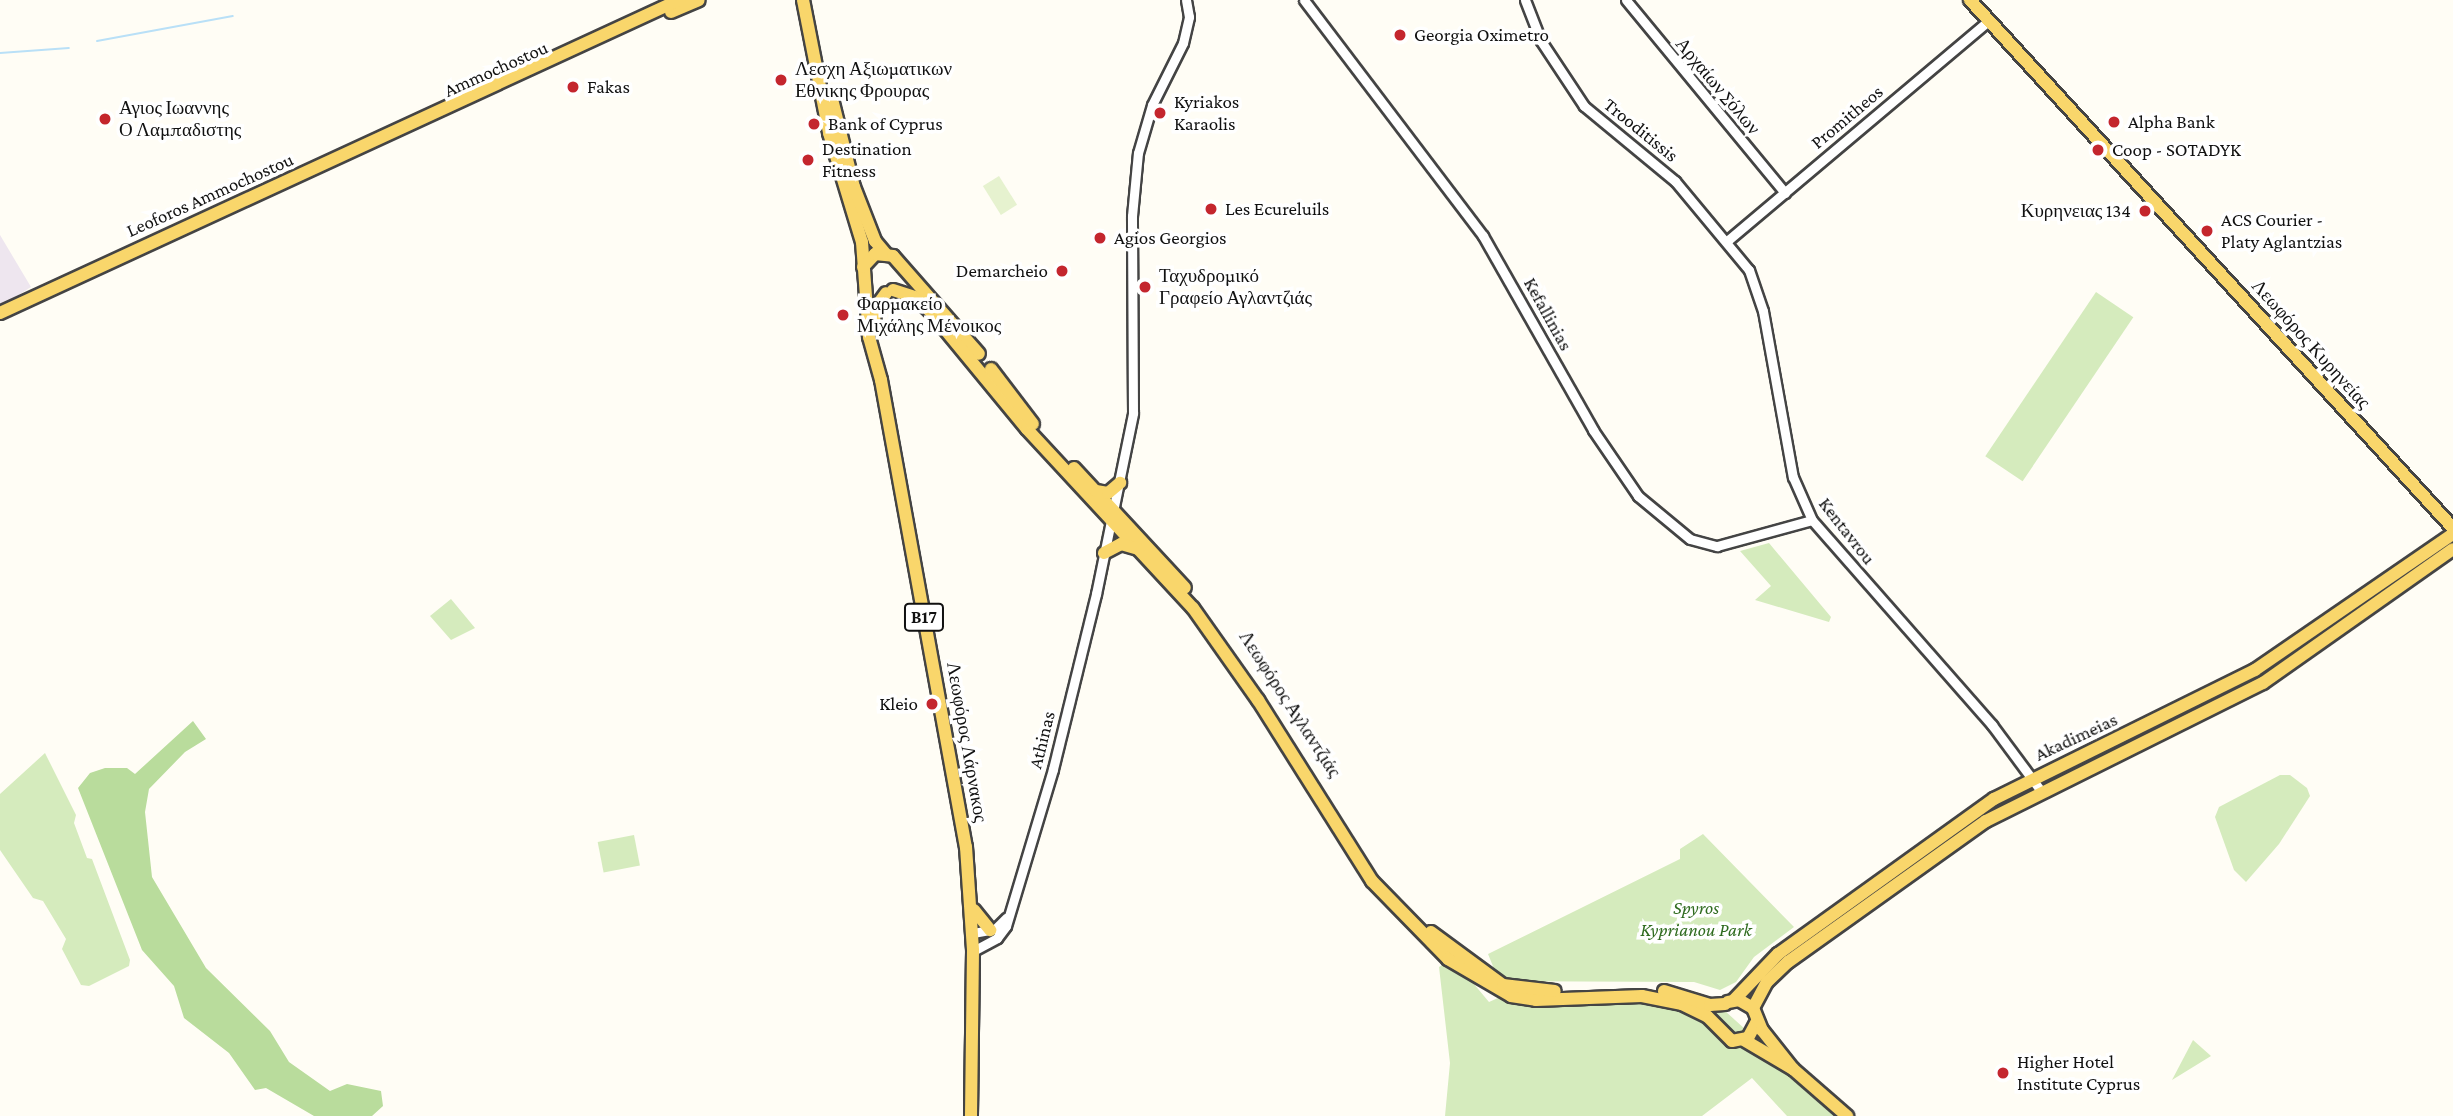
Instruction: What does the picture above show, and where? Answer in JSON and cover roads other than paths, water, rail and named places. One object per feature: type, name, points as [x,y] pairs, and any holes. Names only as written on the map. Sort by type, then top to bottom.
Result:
[{"type":"main road","name":"Ammochostou","points":[[437,114],[679,0]]},
{"type":"main road","name":"Ammochostou","points":[[437,114],[474,102],[699,0]]},
{"type":"main road","name":"Λεωφόρος Λάρνακος","points":[[803,0],[829,133],[862,242],[867,325],[881,380]]},
{"type":"main road","points":[[813,0],[843,151],[873,236],[885,253],[901,266]]},
{"type":"main road","name":"Λεωφόρος Κυρηνείας","points":[[1970,0],[2453,528]]},
{"type":"main road","name":"Leoforos Ammochostou","points":[[0,313],[437,114]]},
{"type":"main road","points":[[863,267],[872,255],[885,253]]},
{"type":"main road","name":"Λεωφόρος Λάρνακος","points":[[901,266],[902,279],[889,292],[874,320],[881,380],[966,847],[973,933],[971,1116]]},
{"type":"main road","name":"Λεωφόρος Αγλαντζιάς","points":[[901,266],[966,338],[1045,438],[1096,491],[1141,551],[1217,639],[1372,881],[1448,959],[1511,996],[1658,999],[1703,1014],[1717,1028]]},
{"type":"main road","points":[[866,285],[889,292]]},
{"type":"main road","name":"Λεωφόρος Αγλαντζιάς","points":[[889,292],[910,294],[929,310],[1027,429],[1160,556],[1217,629],[1383,884],[1460,956],[1515,989],[1664,991],[1710,1004],[1729,1002]]},
{"type":"main road","points":[[1096,491],[1108,493],[1120,483]]},
{"type":"main road","name":"Akadimeias","points":[[1729,1002],[1777,954],[1967,817],[2035,778],[2255,670],[2453,534]]},
{"type":"main road","points":[[1104,553],[1127,544],[1141,551]]},
{"type":"main road","name":"Akadimeias","points":[[1753,1008],[1767,982],[1788,962],[1964,835],[2041,791],[2263,682],[2453,550]]},
{"type":"main road","points":[[971,904],[982,925],[990,930]]},
{"type":"main road","points":[[1793,1069],[1757,1021],[1753,1008],[1729,1002],[1717,1013],[1717,1028],[1728,1040],[1744,1040],[1793,1069],[1846,1116]]},
{"type":"main road","points":[[1744,1040],[1755,1031],[1757,1021]]},
{"type":"street","name":"Athinas","points":[[973,951],[1000,935],[1008,916],[1053,769],[1120,483],[1136,385],[1134,183],[1152,105],[1186,33],[1186,0]]},
{"type":"street","name":"Kefallinias","points":[[1304,0],[1483,236],[1608,454],[1638,496],[1690,539],[1717,546],[1812,520]]},
{"type":"street","name":"Trooditissis","points":[[1525,0],[1553,61],[1584,106],[1675,181],[1727,241]]},
{"type":"street","name":"Αρχαίων Σόλων","points":[[1626,0],[1785,193]]},
{"type":"street","name":"Promitheos","points":[[1727,241],[1989,20]]},
{"type":"street","name":"Kentavrou","points":[[1727,241],[1749,270],[1760,297],[1793,477],[1812,520],[2035,778],[2041,791]]},
{"type":"street","points":[[973,933],[990,930],[1008,916]]},
{"type":"waterway","points":[[97,41],[233,16]]},
{"type":"waterway","points":[[0,53],[69,48]]},
{"type":"place","name":"Georgia Oximetro","points":[[1400,35]]},
{"type":"place","name":"Λεσχη Αξιωματικων Εθνικης Φρουρας","points":[[781,80]]},
{"type":"place","name":"Fakas","points":[[573,87]]},
{"type":"place","name":"Kyriakos Karaolis","points":[[1160,113]]},
{"type":"place","name":"Αγιος Ιωαννης Ο Λαμπαδιστης","points":[[105,119]]},
{"type":"place","name":"Alpha Bank","points":[[2114,122]]},
{"type":"place","name":"Bank of Cyprus","points":[[814,124]]},
{"type":"place","name":"Coop - SOTADYK","points":[[2098,150]]},
{"type":"place","name":"Destination Fitness","points":[[808,160]]},
{"type":"place","name":"Les Ecureluils","points":[[1211,209]]},
{"type":"place","name":"Κυρηνειας 134","points":[[2145,211]]},
{"type":"place","name":"ACS Courier - Platy Aglantzias","points":[[2207,231]]},
{"type":"place","name":"Agios Georgios","points":[[1100,238]]},
{"type":"place","name":"Demarcheio","points":[[1062,271]]},
{"type":"place","name":"Ταχυδρομικό Γραφείο Αγλαντζιάς","points":[[1145,287]]},
{"type":"place","name":"Φαρμακείο Μιχάλης Μένοικος","points":[[843,315]]},
{"type":"place","name":"Kleio","points":[[932,704]]},
{"type":"place","name":"Higher Hotel Institute Cyprus","points":[[2003,1073]]},
{"type":"park label","name":"Spyros Kyprianou Park","points":[[1696,919]]}]
